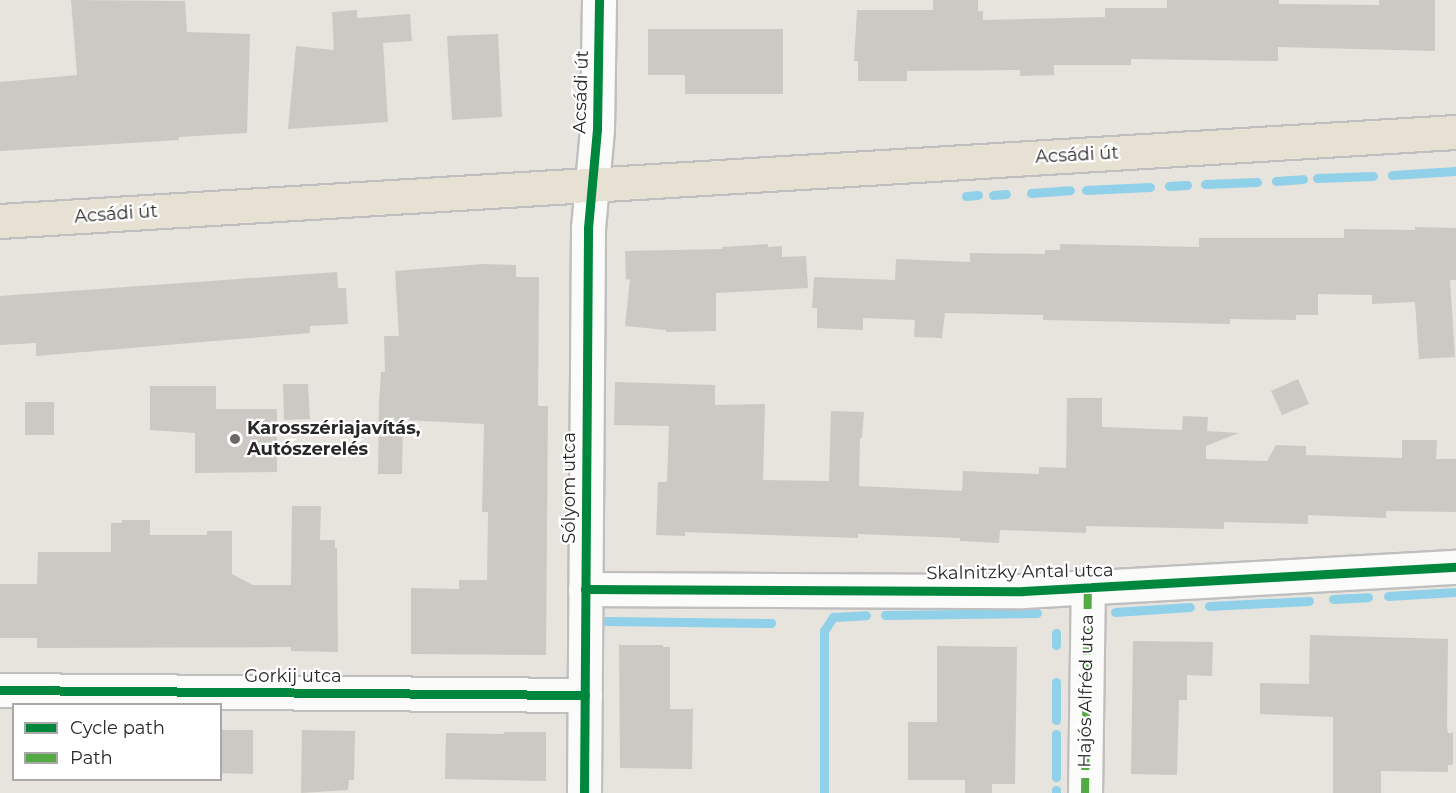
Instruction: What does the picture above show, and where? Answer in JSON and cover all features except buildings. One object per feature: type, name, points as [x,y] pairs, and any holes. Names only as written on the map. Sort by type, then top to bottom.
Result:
[{"type":"main road","name":"Acsádi út","points":[[0,221],[1456,132]]},
{"type":"street","name":"Acsádi út","points":[[591,184],[597,129],[599,0]]},
{"type":"street","name":"Sólyom utca","points":[[584,793],[588,228],[591,184]]},
{"type":"street","name":"Skalnitzky Antal utca","points":[[585,589],[1088,589],[1456,567]]},
{"type":"street","name":"Hajós Alfréd utca","points":[[1084,793],[1088,589]]},
{"type":"street","name":"Gorkij utca","points":[[0,690],[585,695]]},
{"type":"waterway","points":[[1392,175],[1456,171]]},
{"type":"waterway","points":[[1317,178],[1373,176]]},
{"type":"waterway","points":[[1276,181],[1303,179]]},
{"type":"waterway","points":[[1205,184],[1257,182]]},
{"type":"waterway","points":[[1169,186],[1187,185]]},
{"type":"waterway","points":[[1086,190],[1150,187]]},
{"type":"waterway","points":[[1031,193],[1070,190]]},
{"type":"waterway","points":[[993,195],[1006,194]]},
{"type":"waterway","points":[[966,196],[978,195]]},
{"type":"waterway","points":[[1388,596],[1456,592]]},
{"type":"waterway","points":[[1333,599],[1368,597]]},
{"type":"waterway","points":[[1209,606],[1309,601]]},
{"type":"waterway","points":[[1115,612],[1190,607]]},
{"type":"waterway","points":[[885,615],[1037,613]]},
{"type":"waterway","points":[[824,793],[824,631],[833,617],[866,615]]},
{"type":"waterway","points":[[606,621],[771,623]]},
{"type":"waterway","points":[[1056,633],[1056,645]]},
{"type":"waterway","points":[[1056,682],[1056,720]]},
{"type":"waterway","points":[[1056,734],[1056,777]]},
{"type":"marked path","points":[[1085,793],[1088,589]]},
{"type":"cycle path","points":[[584,793],[588,228],[597,129],[599,0]]},
{"type":"cycle path","points":[[585,589],[1023,591],[1456,567]]},
{"type":"cycle path","points":[[0,690],[585,695]]},
{"type":"place","name":"Karosszériajavítás, Autószerelés","points":[[235,439]]}]
